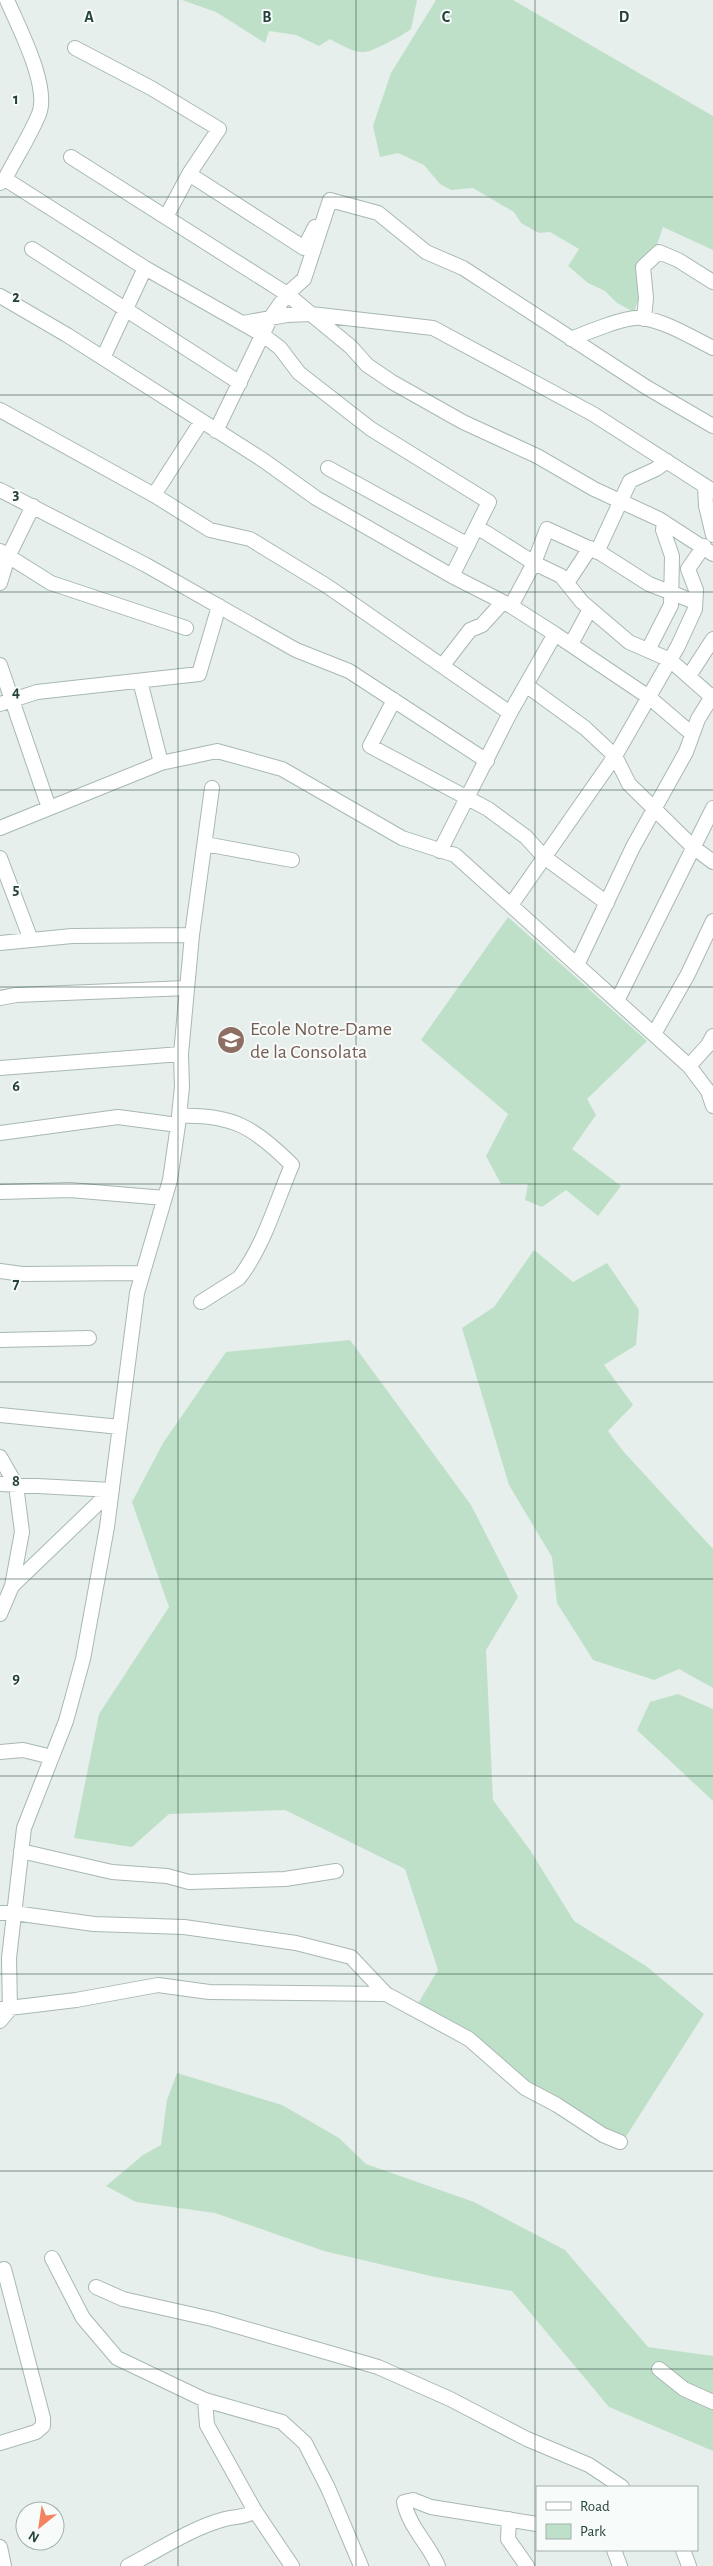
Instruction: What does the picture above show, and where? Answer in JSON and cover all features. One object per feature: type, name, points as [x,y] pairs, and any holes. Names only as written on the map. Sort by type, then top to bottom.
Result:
[{"type":"street","points":[[7,0],[24,40],[40,92],[40,112],[2,181],[145,268],[263,335],[280,348],[299,373],[372,429],[489,502],[452,576]]},
{"type":"street","points":[[75,48],[151,88],[219,129],[189,174],[166,217]]},
{"type":"street","points":[[71,157],[287,294],[351,347],[367,365],[392,382],[464,422],[537,456],[594,490],[664,522],[685,535],[711,538]]},
{"type":"street","points":[[189,174],[304,248],[330,200]]},
{"type":"street","points":[[216,431],[271,317],[287,294],[304,280],[330,200]]},
{"type":"street","points":[[330,200],[378,213],[426,252],[463,268],[646,387],[713,426]]},
{"type":"street","points":[[32,249],[240,383]]},
{"type":"street","points":[[644,319],[646,298],[643,267],[659,252],[678,260],[713,282]]},
{"type":"street","points":[[103,358],[145,268]]},
{"type":"street","points":[[0,296],[103,358],[263,460],[316,498],[452,576],[507,604],[571,644],[650,698],[692,734]]},
{"type":"street","points":[[242,324],[258,322],[271,317],[311,314],[433,328],[593,414],[709,489],[706,506],[711,538],[688,569],[696,590],[695,610],[650,698],[615,756],[511,906]]},
{"type":"street","points":[[571,339],[596,329],[640,317],[667,325],[713,348]]},
{"type":"street","points":[[0,410],[154,495],[210,530],[250,539],[327,586],[510,712]]},
{"type":"street","points":[[154,495],[201,422]]},
{"type":"street","points":[[567,584],[593,550],[630,481],[656,469],[667,461]]},
{"type":"street","points":[[328,468],[468,545]]},
{"type":"street","points":[[0,490],[219,606],[296,650],[349,671],[487,761]]},
{"type":"street","points":[[0,583],[4,554],[33,506]]},
{"type":"street","points":[[648,650],[671,605],[672,556],[663,530],[664,522]]},
{"type":"street","points":[[477,527],[534,563],[561,576],[590,609],[629,642],[670,660],[713,697],[692,734],[686,752],[633,847],[577,965]]},
{"type":"street","points":[[443,665],[470,630],[482,625],[507,604],[534,563],[547,529],[593,550],[671,595],[695,602]]},
{"type":"street","points":[[685,535],[711,538]]},
{"type":"street","points":[[4,554],[51,583],[186,628]]},
{"type":"street","points":[[6,702],[37,692],[199,674],[219,606]]},
{"type":"street","points":[[571,644],[590,609]]},
{"type":"street","points":[[440,851],[510,712],[555,634]]},
{"type":"street","points":[[689,676],[713,639]]},
{"type":"street","points":[[0,665],[6,702],[49,808]]},
{"type":"street","points":[[140,682],[161,763]]},
{"type":"street","points":[[526,685],[585,728],[615,756],[629,784],[693,847],[713,862]]},
{"type":"street","points":[[394,700],[370,746],[488,809],[526,837],[544,858],[607,903]]},
{"type":"street","points":[[0,828],[161,763],[217,751],[282,769],[402,838],[455,855],[689,1066],[708,1091],[713,1106]]},
{"type":"street","points":[[0,2021],[5,2009],[24,1828],[66,1721],[83,1659],[112,1490],[137,1293],[170,1180],[182,1087],[180,1054],[192,935],[212,788]]},
{"type":"street","points":[[617,1001],[713,808]]},
{"type":"street","points":[[205,844],[292,860]]},
{"type":"street","points":[[0,858],[32,940]]},
{"type":"street","points":[[654,1034],[688,974],[713,921]]},
{"type":"street","points":[[0,943],[72,936],[192,935]]},
{"type":"street","points":[[0,998],[16,995],[187,988]]},
{"type":"street","points":[[689,1066],[708,1045],[713,1036]]},
{"type":"street","points":[[0,1068],[180,1054]]},
{"type":"street","points":[[0,1133],[118,1117],[179,1120],[207,1118],[241,1124],[259,1134],[292,1165],[254,1255],[242,1274],[239,1278],[201,1302]]},
{"type":"street","points":[[0,1192],[70,1190],[165,1198]]},
{"type":"street","points":[[0,1271],[22,1274],[143,1274]]},
{"type":"street","points":[[0,1340],[89,1338]]},
{"type":"street","points":[[0,1415],[120,1426]]},
{"type":"street","points":[[0,1457],[16,1485],[22,1532],[12,1586],[0,1614]]},
{"type":"street","points":[[0,1484],[112,1490]]},
{"type":"street","points":[[12,1586],[112,1490]]},
{"type":"street","points":[[0,1752],[23,1750],[52,1757]]},
{"type":"street","points":[[21,1851],[112,1872],[167,1876],[188,1882],[286,1879],[336,1872]]},
{"type":"street","points":[[0,1913],[14,1913],[94,1924],[184,1928],[296,1943],[351,1957],[386,1994],[469,2039],[525,2088],[557,2105],[603,2135],[620,2142]]},
{"type":"street","points":[[5,2009],[76,2000],[158,1985],[208,1992],[386,1994]]},
{"type":"street","points":[[52,2258],[83,2318],[117,2358],[206,2400],[282,2422],[305,2443],[328,2488],[361,2566]]},
{"type":"street","points":[[0,2443],[36,2432],[42,2426],[43,2418],[4,2269]]},
{"type":"street","points":[[96,2287],[123,2299],[212,2319],[378,2367],[450,2399],[527,2439],[590,2465],[621,2486]]},
{"type":"street","points":[[659,2369],[684,2389],[713,2402]]},
{"type":"street","points":[[206,2400],[207,2425],[255,2512],[289,2565]]},
{"type":"street","points":[[438,2566],[433,2555],[411,2525],[404,2502],[413,2500],[431,2507],[536,2524]]},
{"type":"street","points":[[134,2565],[183,2537],[226,2518],[248,2516],[255,2512]]},
{"type":"street","points":[[509,2519],[508,2539],[527,2566]]},
{"type":"street","points":[[0,2547],[4,2566]]},
{"type":"street","points":[[513,2547],[517,2566]]},
{"type":"street","points":[[614,2551],[620,2566]]},
{"type":"street","points":[[683,2551],[689,2566]]},
{"type":"green space","points":[[182,0],[417,0],[411,29],[381,46],[360,52],[351,50],[330,39],[319,46],[296,35],[269,31],[265,43],[216,12]]},
{"type":"green space","points":[[436,0],[513,0],[713,116],[713,250],[663,227],[634,312],[617,303],[605,291],[588,283],[568,266],[579,249],[550,232],[539,233],[521,223],[514,212],[473,188],[451,190],[440,184],[424,165],[398,153],[380,157],[373,126],[391,73]]},
{"type":"green space","points":[[508,917],[647,1041],[587,1099],[596,1115],[572,1149],[621,1186],[598,1216],[566,1190],[542,1207],[525,1200],[528,1184],[501,1184],[486,1156],[508,1114],[421,1040]]},
{"type":"green space","points":[[534,1250],[573,1282],[607,1263],[639,1310],[636,1345],[604,1365],[633,1405],[608,1431],[623,1451],[713,1549],[713,1688],[679,1669],[654,1680],[593,1660],[557,1603],[552,1557],[509,1485],[462,1328],[494,1307]]},
{"type":"green space","points":[[350,1340],[471,1505],[518,1597],[486,1650],[493,1800],[530,1850],[574,1921],[646,1966],[704,2014],[620,2146],[413,2012],[438,1970],[405,1869],[285,1810],[169,1814],[132,1847],[74,1838],[99,1714],[169,1607],[132,1502],[163,1443],[226,1352]]},
{"type":"green space","points":[[678,1694],[713,1709],[713,1801],[637,1730],[650,1702]]},
{"type":"green space","points":[[177,2073],[282,2105],[339,2138],[366,2164],[474,2202],[565,2250],[648,2347],[713,2356],[713,2451],[609,2407],[512,2291],[435,2277],[324,2251],[215,2213],[136,2202],[106,2186],[143,2155],[161,2145],[167,2100]]},
{"type":"place","name":"Ecole Notre-Dame de la Consolata","points":[[231,1040]]}]
